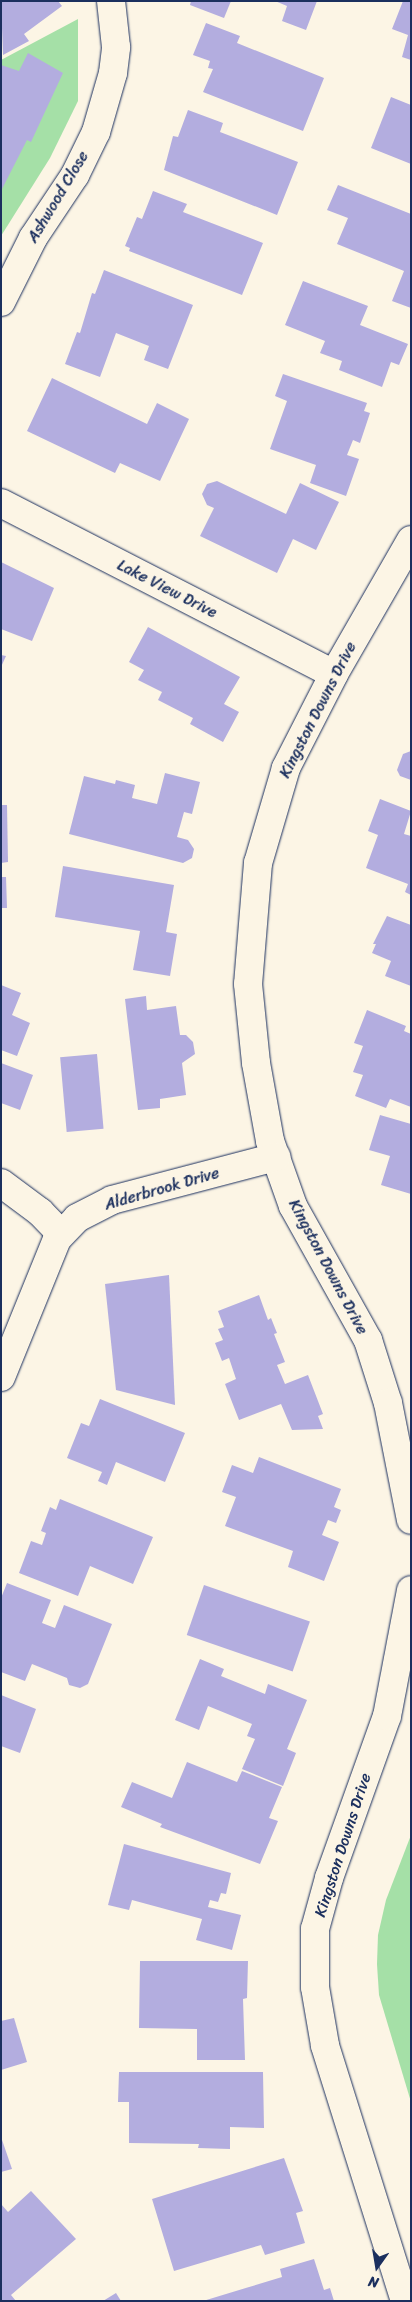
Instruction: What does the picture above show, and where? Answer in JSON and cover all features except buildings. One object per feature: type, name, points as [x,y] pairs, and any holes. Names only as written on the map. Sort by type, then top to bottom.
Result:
[{"type":"street","name":"Ashwood Close","points":[[1,302],[33,238],[75,175],[96,132],[113,73],[116,47],[112,1]]},
{"type":"street","name":"Lake View Drive","points":[[1,503],[334,674]]},
{"type":"street","name":"Kingston Downs Drive","points":[[411,540],[334,674],[286,768],[258,864],[248,984],[256,1064],[270,1141],[293,1206],[368,1340],[388,1403],[411,1520]]},
{"type":"street","name":"Alderbrook Drive","points":[[1,1377],[60,1234],[77,1218],[112,1200],[276,1157]]},
{"type":"street","points":[[1,1183],[40,1212],[60,1234]]},
{"type":"street","name":"Kingston Downs Drive","points":[[405,2301],[325,2045],[315,1987],[315,1929],[329,1878],[387,1716],[411,1590]]},
{"type":"green space","points":[[78,19],[78,101],[50,158],[1,236],[1,60]]},
{"type":"green space","points":[[411,1835],[411,2102],[379,1995],[377,1964],[378,1935],[386,1900]]}]
